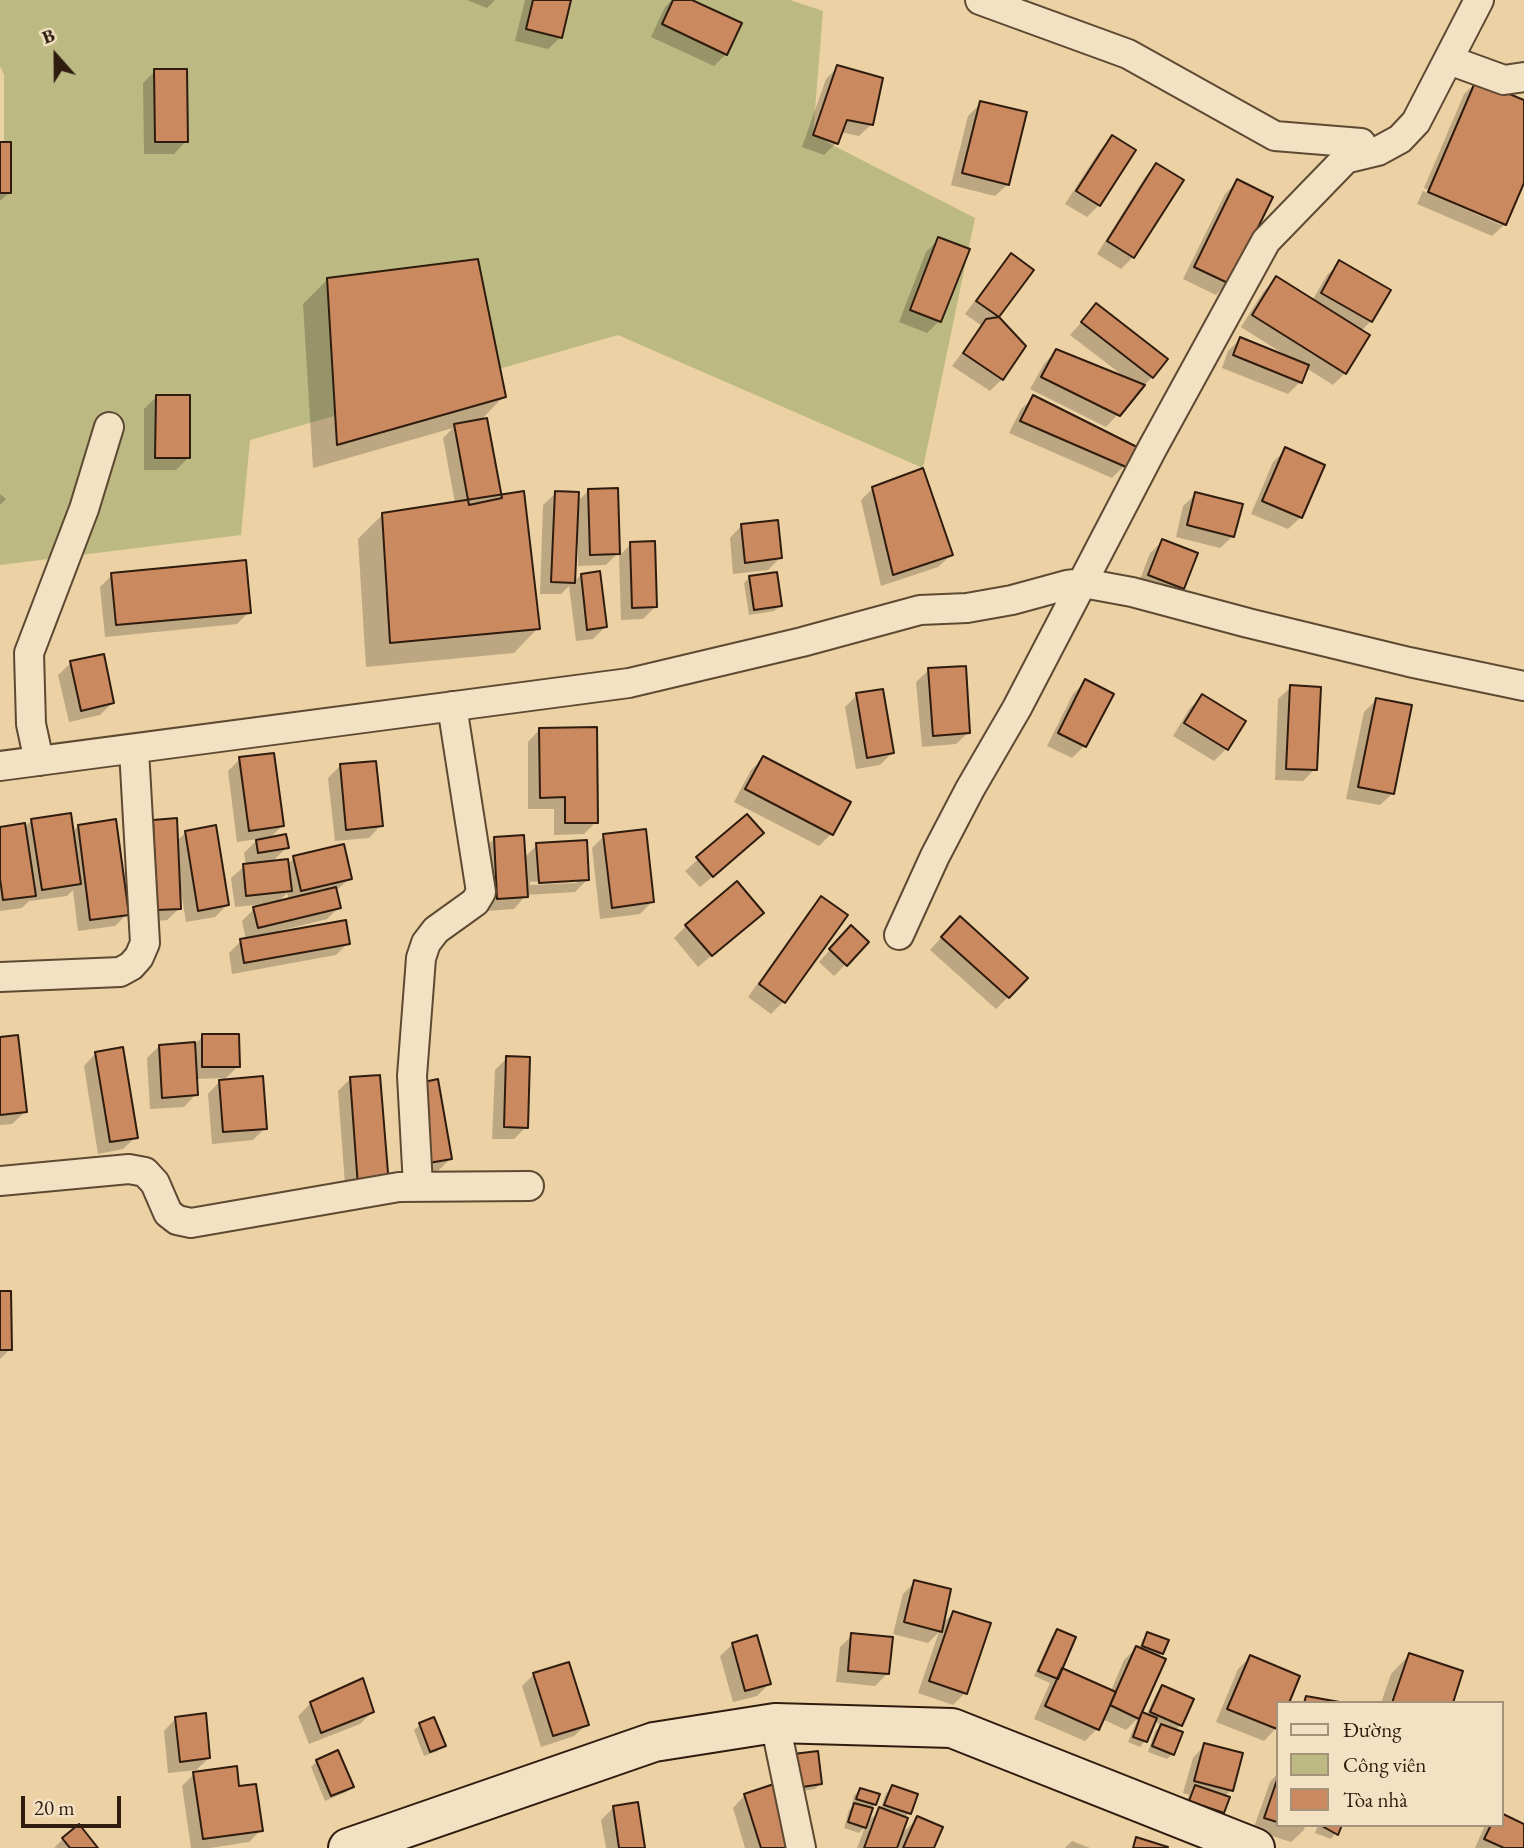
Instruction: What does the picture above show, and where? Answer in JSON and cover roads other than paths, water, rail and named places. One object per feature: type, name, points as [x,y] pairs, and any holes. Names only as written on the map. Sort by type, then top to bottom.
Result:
[{"type":"main road","points":[[348,1848],[654,1742],[775,1723],[952,1728],[1255,1848]]},
{"type":"street","points":[[980,0],[1128,54],[1275,136],[1361,143]]},
{"type":"street","points":[[1361,143],[1349,158],[1378,151],[1400,139],[1416,122],[1479,0]]},
{"type":"street","points":[[1449,60],[1504,80],[1524,77]]},
{"type":"street","points":[[899,935],[940,845],[1017,708],[1152,449],[1266,241],[1361,143]]},
{"type":"street","points":[[39,761],[31,724],[29,653],[84,509],[109,427]]},
{"type":"street","points":[[0,766],[629,683],[666,676],[920,610],[967,608],[1083,583],[1132,592],[1396,659],[1524,686]]},
{"type":"street","points":[[418,1186],[411,1076],[421,957],[426,943],[436,930],[475,902],[481,892],[452,706]]},
{"type":"street","points":[[0,977],[120,972],[131,966],[139,957],[145,943],[134,750]]},
{"type":"street","points":[[0,1181],[129,1169],[145,1172],[155,1183],[168,1213],[177,1220],[191,1223],[360,1192],[418,1186],[529,1186]]},
{"type":"street","points":[[775,1723],[801,1848]]}]
